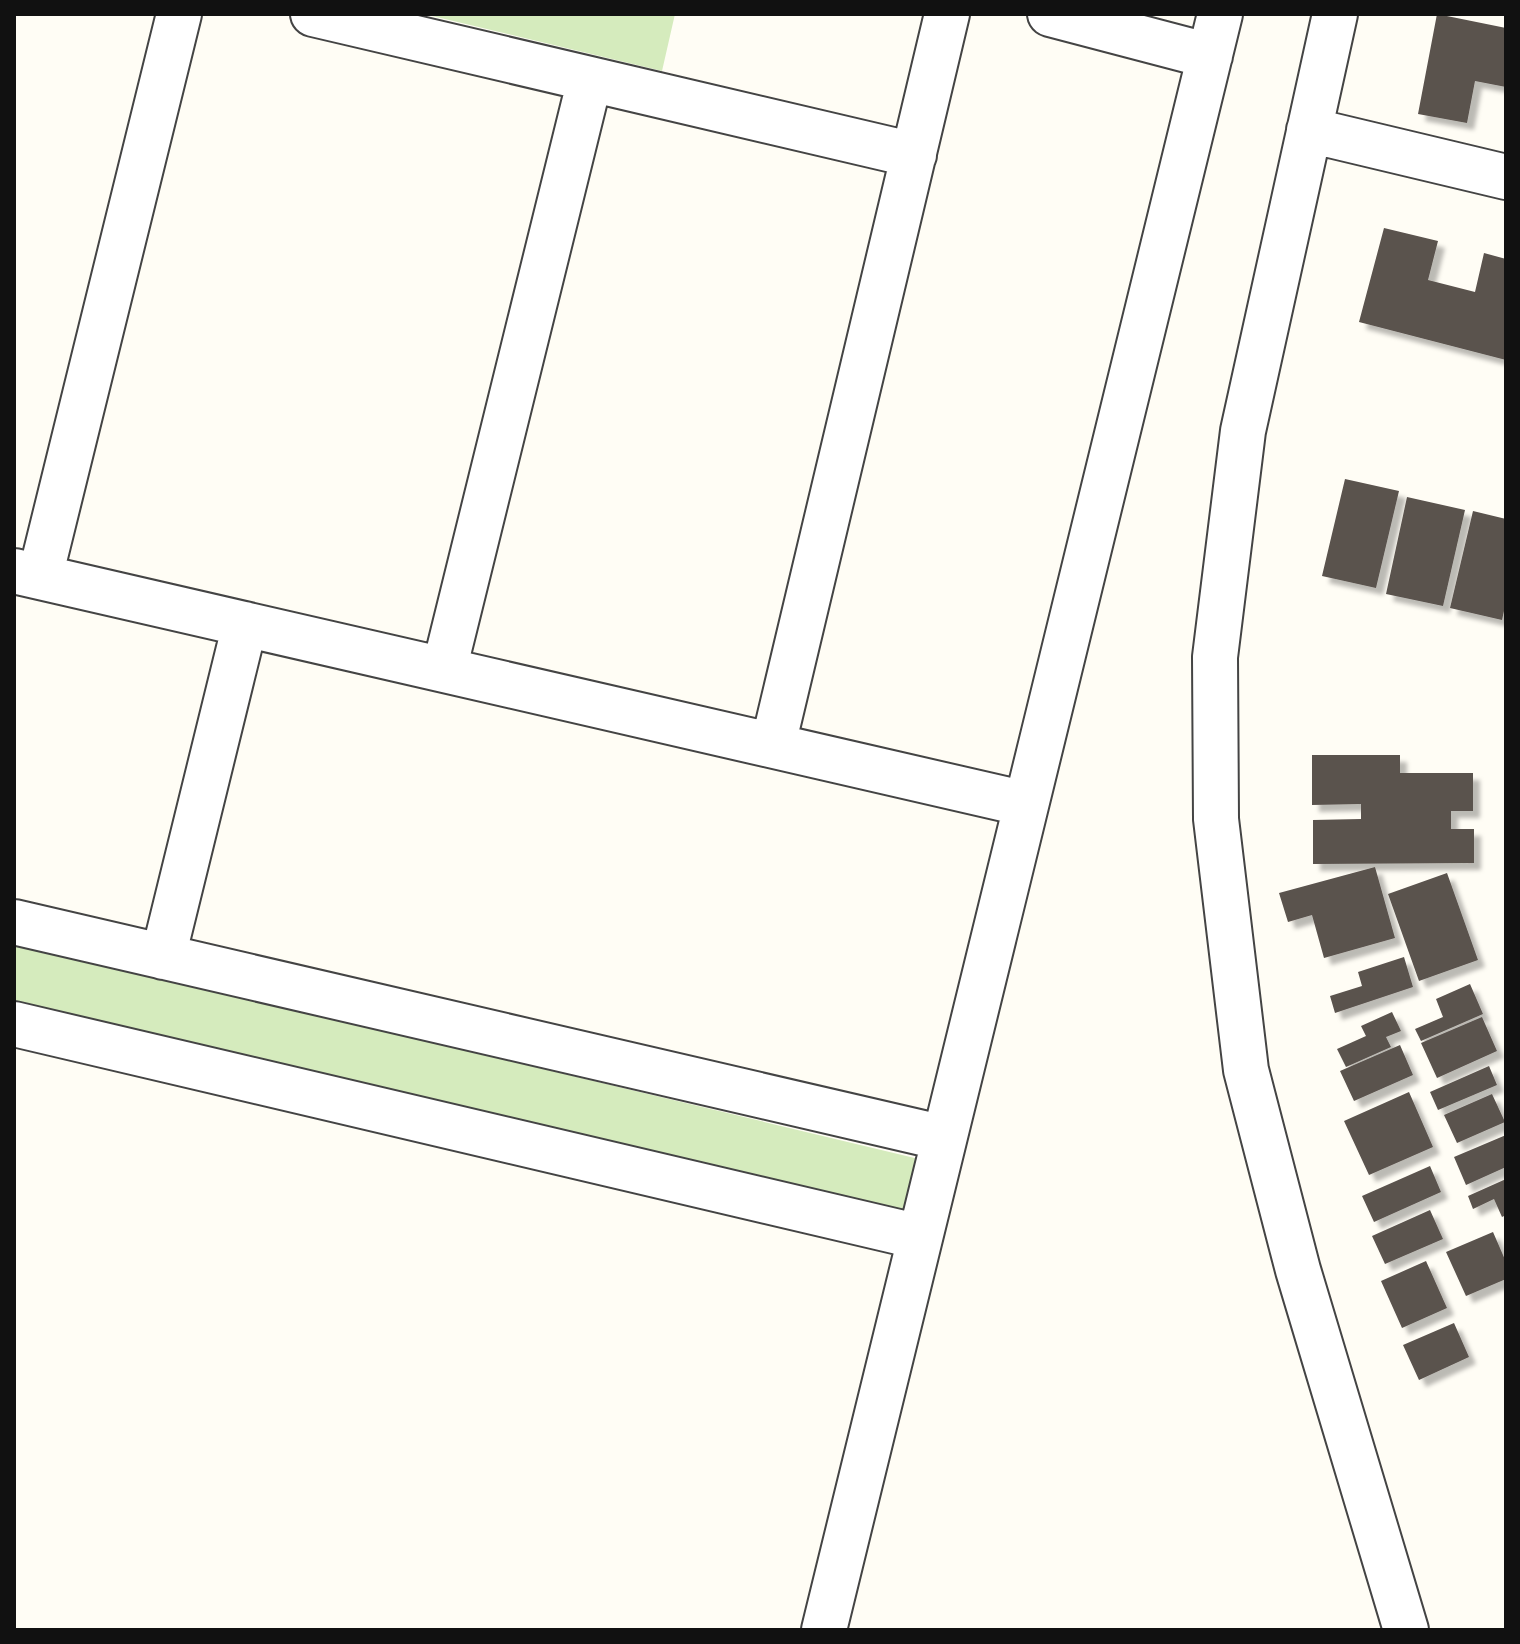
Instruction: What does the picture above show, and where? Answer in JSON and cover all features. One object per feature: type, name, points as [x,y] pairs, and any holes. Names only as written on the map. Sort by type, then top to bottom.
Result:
[{"type":"street","points":[[179,14],[27,574],[1026,804]]},
{"type":"street","points":[[313,14],[914,155]]},
{"type":"street","points":[[773,745],[947,14]]},
{"type":"street","points":[[1050,14],[1210,56]]},
{"type":"street","points":[[824,1630],[1220,14]]},
{"type":"street","points":[[1335,14],[1243,431],[1215,657],[1216,819],[1246,1070],[1298,1270],[1406,1630]]},
{"type":"street","points":[[444,670],[590,79]]},
{"type":"street","points":[[1309,130],[1506,177]]},
{"type":"street","points":[[163,957],[245,624]]},
{"type":"street","points":[[14,922],[944,1138]]},
{"type":"street","points":[[14,1024],[920,1237]]},
{"type":"green space","points":[[424,14],[675,14],[662,71]]},
{"type":"green space","points":[[14,942],[923,1160],[909,1217],[14,1002]]},
{"type":"building","points":[[1437,14],[1506,28],[1506,87],[1475,81],[1467,123],[1418,114]]},
{"type":"building","points":[[1384,228],[1438,241],[1428,280],[1475,292],[1484,253],[1506,259],[1506,360],[1359,322]]},
{"type":"building","points":[[1345,479],[1399,491],[1376,588],[1322,576]]},
{"type":"building","points":[[1407,497],[1465,510],[1443,606],[1386,594]]},
{"type":"building","points":[[1473,511],[1506,519],[1506,602],[1502,620],[1450,608]]},
{"type":"building","points":[[1312,755],[1400,755],[1400,773],[1473,773],[1473,811],[1451,811],[1451,829],[1474,829],[1474,863],[1313,864],[1313,820],[1361,819],[1361,804],[1312,805]]},
{"type":"building","points":[[1375,867],[1395,938],[1324,958],[1312,915],[1288,922],[1279,893]]},
{"type":"building","points":[[1447,873],[1478,960],[1419,981],[1388,894]]},
{"type":"building","points":[[1404,957],[1413,987],[1335,1013],[1330,996],[1362,986],[1358,972]]},
{"type":"building","points":[[1470,984],[1483,1014],[1421,1041],[1415,1029],[1443,1017],[1436,999]]},
{"type":"building","points":[[1392,1012],[1401,1031],[1386,1037],[1391,1047],[1346,1067],[1337,1049],[1366,1036],[1361,1026]]},
{"type":"building","points":[[1482,1017],[1497,1051],[1437,1078],[1421,1043]]},
{"type":"building","points":[[1400,1045],[1413,1075],[1354,1101],[1340,1071]]},
{"type":"building","points":[[1489,1066],[1497,1085],[1438,1110],[1430,1092]]},
{"type":"building","points":[[1409,1092],[1433,1147],[1369,1175],[1344,1121]]},
{"type":"building","points":[[1492,1094],[1505,1122],[1457,1143],[1444,1115]]},
{"type":"building","points":[[1506,1135],[1506,1167],[1466,1185],[1454,1157]]},
{"type":"building","points":[[1430,1166],[1441,1192],[1374,1222],[1362,1196]]},
{"type":"building","points":[[1506,1179],[1506,1215],[1502,1217],[1494,1199],[1473,1209],[1468,1196]]},
{"type":"building","points":[[1430,1210],[1443,1239],[1385,1264],[1372,1236]]},
{"type":"building","points":[[1493,1232],[1506,1262],[1506,1279],[1466,1296],[1446,1252]]},
{"type":"building","points":[[1426,1261],[1447,1308],[1402,1328],[1381,1281]]},
{"type":"building","points":[[1454,1323],[1469,1357],[1419,1380],[1403,1345]]}]
